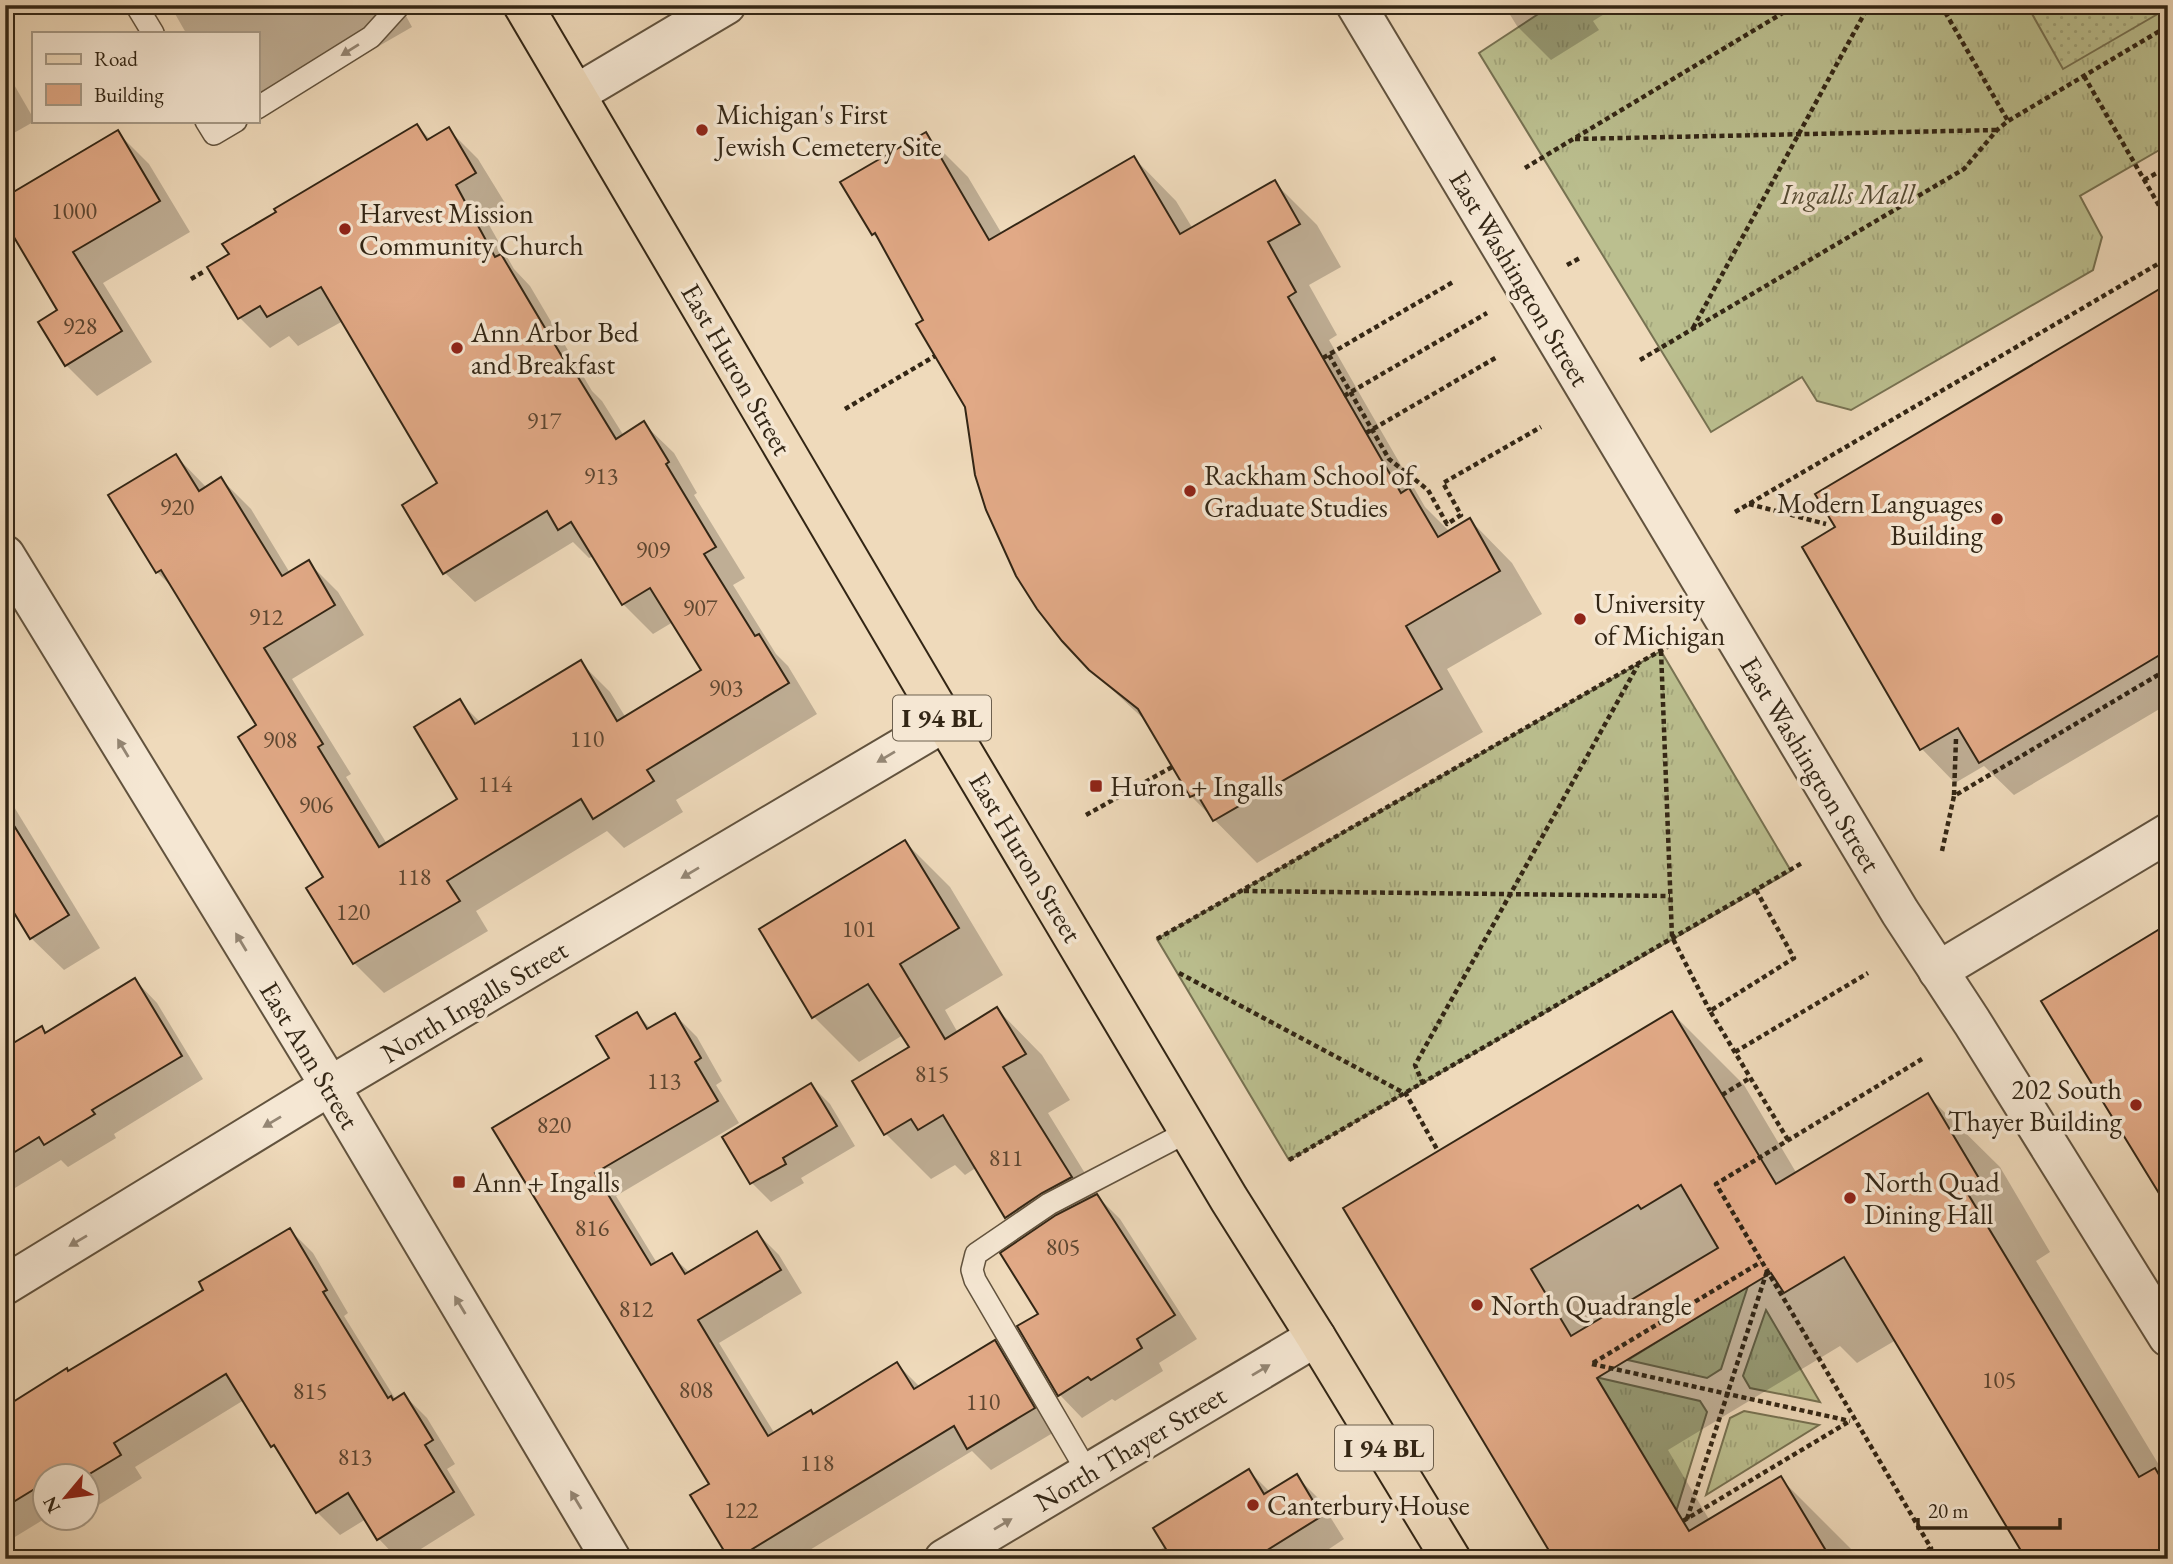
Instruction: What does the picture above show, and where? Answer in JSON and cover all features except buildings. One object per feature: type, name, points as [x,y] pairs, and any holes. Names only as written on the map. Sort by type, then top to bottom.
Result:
[{"type":"main road","name":"East Huron Street","points":[[523,5],[944,722],[1189,1131],[1451,1559]]},
{"type":"street","points":[[576,94],[726,5]]},
{"type":"street","name":"East Washington Street","points":[[1356,5],[1900,912],[2168,1337]]},
{"type":"street","name":"East Ann Street","points":[[5,555],[330,1086],[611,1559]]},
{"type":"street","name":"North Ingalls Street","points":[[5,1285],[330,1086],[944,722]]},
{"type":"street","points":[[1938,971],[2168,833]]},
{"type":"street","name":"North Thayer Street","points":[[944,1559],[1316,1337]]},
{"type":"lane","points":[[136,5],[152,32]]},
{"type":"lane","points":[[259,107],[371,37],[400,5]]},
{"type":"lane","points":[[207,122],[214,134],[234,122]]},
{"type":"lane","points":[[1088,1473],[975,1280],[972,1270],[976,1254],[1049,1204],[1189,1131]]},
{"type":"path","points":[[1525,168],[1796,5]]},
{"type":"path","points":[[1693,329],[1869,5]]},
{"type":"path","points":[[1941,5],[2008,121]]},
{"type":"path","points":[[1640,359],[1964,169],[2008,121],[2168,26]]},
{"type":"path","points":[[2084,76],[2168,221]]},
{"type":"path","points":[[1575,139],[1997,130]]},
{"type":"path","points":[[2144,180],[2168,167]]},
{"type":"path","points":[[1567,265],[1580,258]]},
{"type":"path","points":[[1735,512],[2168,258]]},
{"type":"path","points":[[191,279],[203,272]]},
{"type":"path","points":[[1323,358],[1453,282]]},
{"type":"path","points":[[1344,396],[1487,313]]},
{"type":"path","points":[[1329,355],[1390,459],[1427,490],[1447,524],[1461,515],[1443,483],[1541,427]]},
{"type":"path","points":[[845,409],[935,356]]},
{"type":"path","points":[[1366,433],[1497,356]]},
{"type":"path","points":[[1749,504],[1826,524]]},
{"type":"path","points":[[1157,939],[1672,644]]},
{"type":"path","points":[[1661,651],[1672,937],[1710,1011],[1788,1140]]},
{"type":"path","points":[[1423,1084],[1415,1065],[1639,663]]},
{"type":"path","points":[[1954,796],[2168,669]]},
{"type":"path","points":[[1942,851],[1954,796],[1956,739]]},
{"type":"path","points":[[1086,815],[1172,767]]},
{"type":"path","points":[[1289,1160],[1802,863]]},
{"type":"path","points":[[1710,1011],[1794,958],[1756,890]]},
{"type":"path","points":[[1242,891],[1670,896]]},
{"type":"path","points":[[1179,973],[1406,1094],[1438,1152]]},
{"type":"path","points":[[1735,1052],[1868,973]]},
{"type":"path","points":[[1913,1559],[1931,1548],[1852,1420],[1767,1268],[1716,1184],[1922,1059]]},
{"type":"path","points":[[1722,1095],[1751,1078]]},
{"type":"path","points":[[1761,1262],[1592,1364],[1852,1420]]},
{"type":"path","points":[[1767,1268],[1685,1520],[1852,1420]]},
{"type":"green space","name":"Ingalls Mall","points":[[1552,5],[2168,5],[2168,145],[2080,196],[2102,237],[2093,270],[1851,410],[1817,401],[1802,377],[1711,432],[1479,53]]},
{"type":"green space","points":[[2027,5],[2168,5],[2168,8],[2063,69]]},
{"type":"green space","points":[[1661,651],[1791,871],[1289,1160],[1157,939]]},
{"type":"green space","points":[[1748,1286],[1721,1369],[1707,1378],[1628,1360]]},
{"type":"green space","points":[[1766,1310],[1820,1402],[1750,1388],[1743,1376]]},
{"type":"green space","points":[[1591,1376],[1700,1401],[1707,1412],[1675,1515]]},
{"type":"green space","points":[[1744,1411],[1819,1425],[1706,1495],[1730,1418]]},
{"type":"place","name":"Michigan's First Jewish Cemetery Site","points":[[702,130]]},
{"type":"place","name":"Harvest Mission Community Church","points":[[345,229]]},
{"type":"place","name":"Ann Arbor Bed and Breakfast","points":[[457,348]]},
{"type":"place","name":"Rackham School of Graduate Studies","points":[[1190,491]]},
{"type":"place","name":"Modern Languages Building","points":[[1997,519]]},
{"type":"place","name":"University of Michigan","points":[[1580,619]]},
{"type":"place","name":"Huron + Ingalls","points":[[1096,786]]},
{"type":"place","name":"202 South Thayer Building","points":[[2136,1105]]},
{"type":"place","name":"Ann + Ingalls","points":[[459,1182]]},
{"type":"place","name":"North Quad Dining Hall","points":[[1850,1198]]},
{"type":"place","name":"North Quadrangle","points":[[1477,1305]]},
{"type":"place","name":"Canterbury House","points":[[1253,1505]]}]
